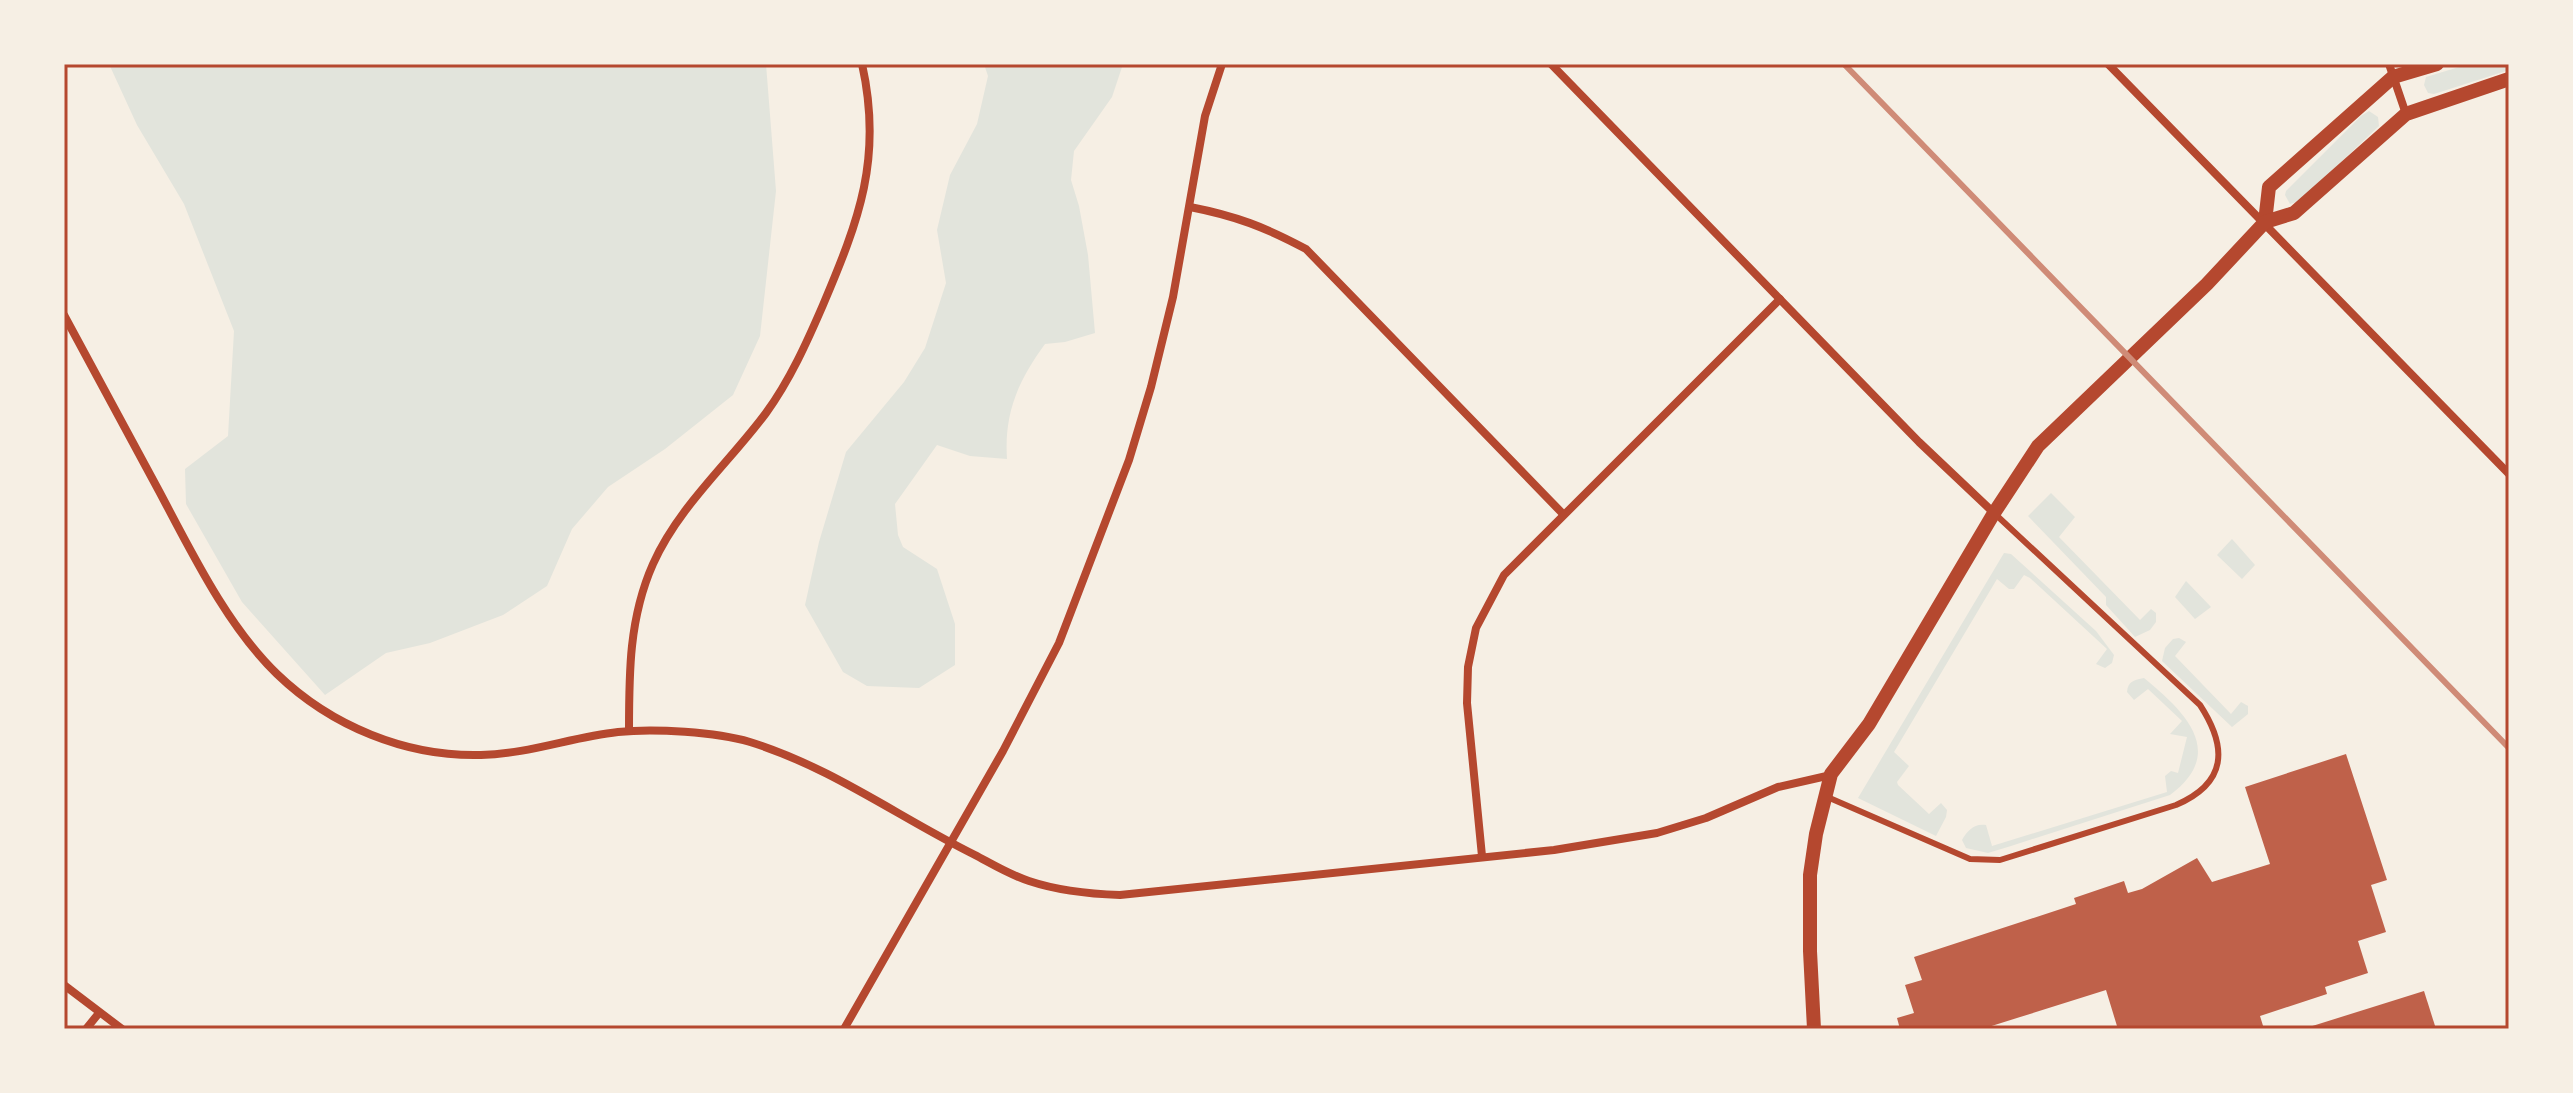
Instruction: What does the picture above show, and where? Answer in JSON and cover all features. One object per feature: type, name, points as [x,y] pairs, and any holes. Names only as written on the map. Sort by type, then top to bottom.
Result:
[{"type":"street","points":[[629,731],[629,662],[634,622],[654,562],[682,514],[768,410],[791,372],[808,340],[857,222],[866,185],[871,140],[870,103],[862,64]]},
{"type":"street","points":[[844,1029],[951,843],[1059,643],[1129,460],[1173,297],[1205,116],[1222,64]]},
{"type":"street","points":[[1551,64],[1919,442],[1994,513]]},
{"type":"street","points":[[2108,64],[2509,474]]},
{"type":"street","points":[[2265,222],[2269,187],[2391,71],[2437,64]]},
{"type":"street","points":[[2391,71],[2406,114]]},
{"type":"street","points":[[1814,1029],[1809,893],[1811,862],[1831,774],[1869,724],[1994,513],[2038,446],[2207,284],[2265,222],[2294,213],[2406,114],[2509,79]]},
{"type":"street","points":[[1190,207],[1237,216],[1306,249],[1563,514]]},
{"type":"street","points":[[1482,856],[1467,703],[1471,648],[1485,608],[1504,575],[1780,299]]},
{"type":"street","points":[[64,315],[211,583],[245,637],[276,673],[303,696],[378,739],[452,754],[483,755],[629,731],[699,733],[746,741],[832,775],[951,843],[1026,881],[1065,891],[1120,895],[1554,850],[1657,833],[1706,818],[1778,787],[1831,774]]},
{"type":"street","points":[[64,985],[122,1029]]},
{"type":"street","points":[[86,1029],[99,1013]]},
{"type":"lane","points":[[1825,796],[1934,845],[1981,861],[2000,860],[2195,797],[2211,781],[2217,767],[2218,738],[2200,705],[1994,513]]},
{"type":"shaded area","points":[[109,64],[766,64],[776,191],[760,336],[733,395],[665,449],[608,487],[572,529],[547,586],[503,615],[430,643],[386,653],[325,695],[242,602],[186,504],[185,469],[228,436],[234,331],[184,204],[137,125]]},
{"type":"shaded area","points":[[984,64],[1123,64],[1112,97],[1074,151],[1071,180],[1088,255],[1095,333],[1045,344],[1027,371],[1015,398],[1008,427],[1007,459],[970,456],[937,445],[895,504],[898,535],[903,547],[937,569],[955,624],[955,665],[919,688],[867,686],[843,672],[805,605],[819,542],[846,452],[904,382],[925,348],[946,283],[937,230],[950,175],[977,124],[988,76]]},
{"type":"shaded area","points":[[2469,64],[2509,64],[2509,70],[2434,94],[2428,93],[2424,85],[2426,77]]},
{"type":"shaded area","points":[[2369,111],[2378,117],[2379,126],[2300,201],[2290,204],[2286,191]]},
{"type":"shaded area","points":[[2051,493],[2075,517],[2059,537],[2140,620],[2151,609],[2156,613],[2156,622],[2150,630],[2135,637],[2106,605],[2106,597],[2028,516]]},
{"type":"shaded area","points":[[2232,539],[2255,565],[2242,579],[2217,555]]},
{"type":"shaded area","points":[[2004,553],[2011,554],[2096,631],[2114,655],[2112,663],[2105,668],[2096,664],[2107,649],[2030,578],[2024,575],[2014,589],[2009,589],[1997,579],[1894,752],[1909,766],[1898,785],[1929,814],[1941,803],[1947,810],[1936,836],[1858,798]]},
{"type":"shaded area","points":[[2186,581],[2211,607],[2195,619],[2175,597]]},
{"type":"shaded area","points":[[2173,639],[2186,642],[2175,656],[2231,714],[2241,702],[2248,706],[2248,714],[2232,727],[2162,661],[2165,648]]},
{"type":"shaded area","points":[[2144,678],[2173,704],[2194,733],[2198,748],[2196,763],[2187,779],[2170,795],[2011,846],[1988,853],[1966,848],[1962,840],[1974,826],[1986,825],[1992,846],[2167,792],[2165,776],[2171,771],[2178,773],[2187,737],[2170,734],[2182,721],[2148,689],[2134,700],[2127,692],[2132,682]]},
{"type":"building","points":[[2346,754],[2387,880],[2371,885],[2386,932],[2358,941],[2368,973],[2325,987],[2327,994],[2260,1016],[2264,1029],[2112,1029],[2117,1026],[2106,990],[1982,1029],[1900,1029],[1897,1018],[1914,1013],[1905,985],[1922,980],[1914,957],[2076,904],[2074,898],[2124,881],[2128,893],[2142,889],[2197,858],[2212,882],[2270,864],[2245,787]]},
{"type":"building","points":[[2424,991],[2436,1029],[2306,1029],[2306,1028]]},
{"type":"railway","points":[[1844,64],[2509,748]]}]
